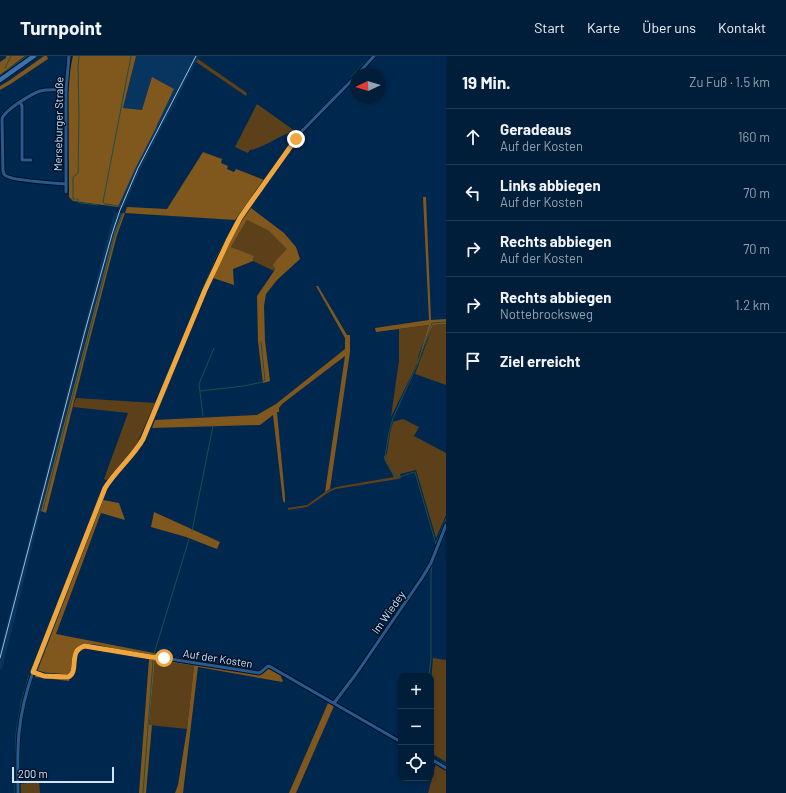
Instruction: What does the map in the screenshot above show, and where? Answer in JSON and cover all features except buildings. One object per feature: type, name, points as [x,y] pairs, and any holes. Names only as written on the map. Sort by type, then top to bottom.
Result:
[{"type":"main road","points":[[0,80],[34,56]]},
{"type":"street","name":"Merseburger Straße","points":[[66,192],[66,90],[69,56]]},
{"type":"street","points":[[363,68],[374,56]]},
{"type":"street","points":[[18,793],[18,746],[23,704],[33,672],[105,488],[110,480],[135,452],[143,439],[202,297],[240,218],[301,132],[350,82]]},
{"type":"street","points":[[66,90],[40,91],[20,102],[5,114],[2,119],[4,174],[8,177],[21,180],[66,184]]},
{"type":"street","points":[[20,102],[22,106],[22,160],[31,160]]},
{"type":"street","name":"Im Wiedey","points":[[334,703],[356,674],[422,578],[431,563],[446,525]]},
{"type":"street","name":"Auf der Kosten","points":[[33,672],[44,676],[70,677],[77,650],[85,646],[259,673],[269,666],[398,740]]},
{"type":"street","points":[[434,761],[446,768]]},
{"type":"shaded area","points":[[6,56],[25,56],[0,75],[0,62],[6,58]]},
{"type":"shaded area","points":[[44,56],[47,56],[48,59],[0,90],[0,86]]},
{"type":"shaded area","points":[[73,56],[136,56],[123,108],[142,110],[152,77],[174,89],[118,207],[73,201],[69,197],[68,89]]},
{"type":"shaded area","points":[[136,56],[199,56],[140,170],[124,207],[118,207],[157,125],[142,111],[123,108]]},
{"type":"shaded area","points":[[198,59],[247,93],[246,96],[196,62]]},
{"type":"shaded area","points":[[257,104],[295,131],[250,150],[248,153],[235,147]]},
{"type":"shaded area","points":[[203,152],[222,159],[221,163],[228,166],[227,169],[234,172],[236,169],[264,180],[235,220],[125,213],[127,207],[167,209]]},
{"type":"shaded area","points":[[423,197],[426,197],[431,320],[446,319],[446,324],[433,325],[417,364],[429,325],[376,332],[375,328],[429,320]]},
{"type":"shaded area","points":[[251,208],[284,233],[296,247],[300,259],[277,280],[266,294],[264,306],[265,341],[270,381],[263,383],[258,341],[257,296],[274,271],[275,269],[273,265],[287,249],[269,231],[247,220],[231,247],[254,256],[253,261],[233,269],[234,285],[213,278],[230,242]]},
{"type":"shaded area","points":[[115,212],[122,213],[114,234],[80,360],[2,669],[0,669],[0,651]]},
{"type":"shaded area","points":[[122,213],[125,213],[117,235],[46,513],[41,511],[114,234]]},
{"type":"shaded area","points":[[247,220],[269,231],[288,249],[278,258],[274,271],[253,261],[254,257],[231,247]]},
{"type":"shaded area","points":[[316,286],[318,286],[347,335],[350,335],[350,352],[330,489],[325,492],[345,356],[282,404],[279,408],[279,412],[277,412],[285,503],[283,501],[273,415],[260,425],[152,428],[155,420],[257,415],[276,404],[345,349],[345,338]]},
{"type":"shaded area","points":[[446,324],[446,385],[415,374],[433,325]]},
{"type":"shaded area","points":[[430,325],[419,354],[417,364],[391,417],[399,360],[399,329]]},
{"type":"shaded area","points":[[76,398],[155,403],[136,446],[107,480],[104,479],[128,413],[73,407]]},
{"type":"shaded area","points":[[403,419],[419,427],[414,436],[446,453],[446,515],[436,538],[416,470],[400,474],[401,478],[398,479],[336,489],[307,507],[288,510],[288,508],[307,505],[325,492],[336,487],[394,477],[384,457],[387,454],[393,422]]},
{"type":"shaded area","points":[[103,500],[119,503],[125,520],[101,513],[56,634],[195,661],[195,663],[259,674],[270,667],[282,674],[282,682],[198,667],[183,793],[175,793],[178,785],[187,729],[194,666],[155,660],[149,725],[152,725],[146,793],[139,793],[149,659],[114,652],[115,649],[102,646],[83,644],[77,648],[74,653],[69,681],[35,677]]},
{"type":"shaded area","points":[[154,512],[220,542],[217,549],[186,537],[151,527]]},
{"type":"shaded area","points":[[433,658],[446,660],[446,762],[434,755],[434,673],[432,673]]},
{"type":"shaded area","points":[[155,660],[194,666],[187,729],[149,725]]},
{"type":"shaded area","points":[[328,703],[334,706],[296,793],[289,793]]},
{"type":"shaded area","points":[[436,764],[446,770],[446,793],[428,793],[431,781],[434,781]]},
{"type":"shaded area","points":[[39,781],[40,793],[21,793],[20,784]]},
{"type":"waterway","points":[[5,68],[11,56]]},
{"type":"waterway","points":[[6,71],[27,56]]},
{"type":"waterway","points":[[75,199],[73,199],[73,177],[78,173],[79,56]]},
{"type":"waterway","points":[[120,206],[105,204],[103,202],[131,56]]},
{"type":"waterway","points":[[360,68],[371,56]]},
{"type":"waterway","points":[[295,135],[346,83]]},
{"type":"waterway","points":[[298,138],[349,85]]},
{"type":"waterway","points":[[278,161],[292,140]]},
{"type":"waterway","points":[[252,204],[296,141]]},
{"type":"waterway","points":[[77,199],[78,202],[81,203],[98,205]]},
{"type":"waterway","points":[[43,510],[115,235],[123,213]]},
{"type":"waterway","points":[[175,357],[216,258],[237,219]]},
{"type":"waterway","points":[[436,544],[415,472],[398,477],[385,457],[393,418],[418,363],[432,323],[446,322]]},
{"type":"waterway","points":[[200,391],[244,386],[265,380],[261,342]]},
{"type":"waterway","points":[[203,416],[199,384],[214,348]]},
{"type":"waterway","points":[[169,371],[173,362]]},
{"type":"waterway","points":[[156,403],[167,376]]},
{"type":"waterway","points":[[142,446],[168,386]]},
{"type":"waterway","points":[[192,531],[213,426]]},
{"type":"waterway","points":[[36,671],[102,502]]},
{"type":"waterway","points":[[436,543],[446,519]]},
{"type":"waterway","points":[[154,654],[189,539]]},
{"type":"waterway","points":[[429,673],[431,658],[431,571],[439,548]]},
{"type":"waterway","points":[[143,793],[153,661]]},
{"type":"waterway","points":[[15,793],[16,734],[21,703],[29,675]]},
{"type":"waterway","points":[[20,781],[21,732],[25,706],[34,676]]},
{"type":"waterway","points":[[434,759],[446,765]]},
{"type":"waterway","points":[[20,785],[20,793]]},
{"type":"railway","points":[[0,658],[85,331],[112,234],[120,210],[138,168],[196,56]]},
{"type":"route","points":[[164,658],[85,646],[77,650],[70,677],[44,676],[33,672],[105,488],[110,480],[135,452],[143,439],[218,260],[240,218],[296,139]]}]
